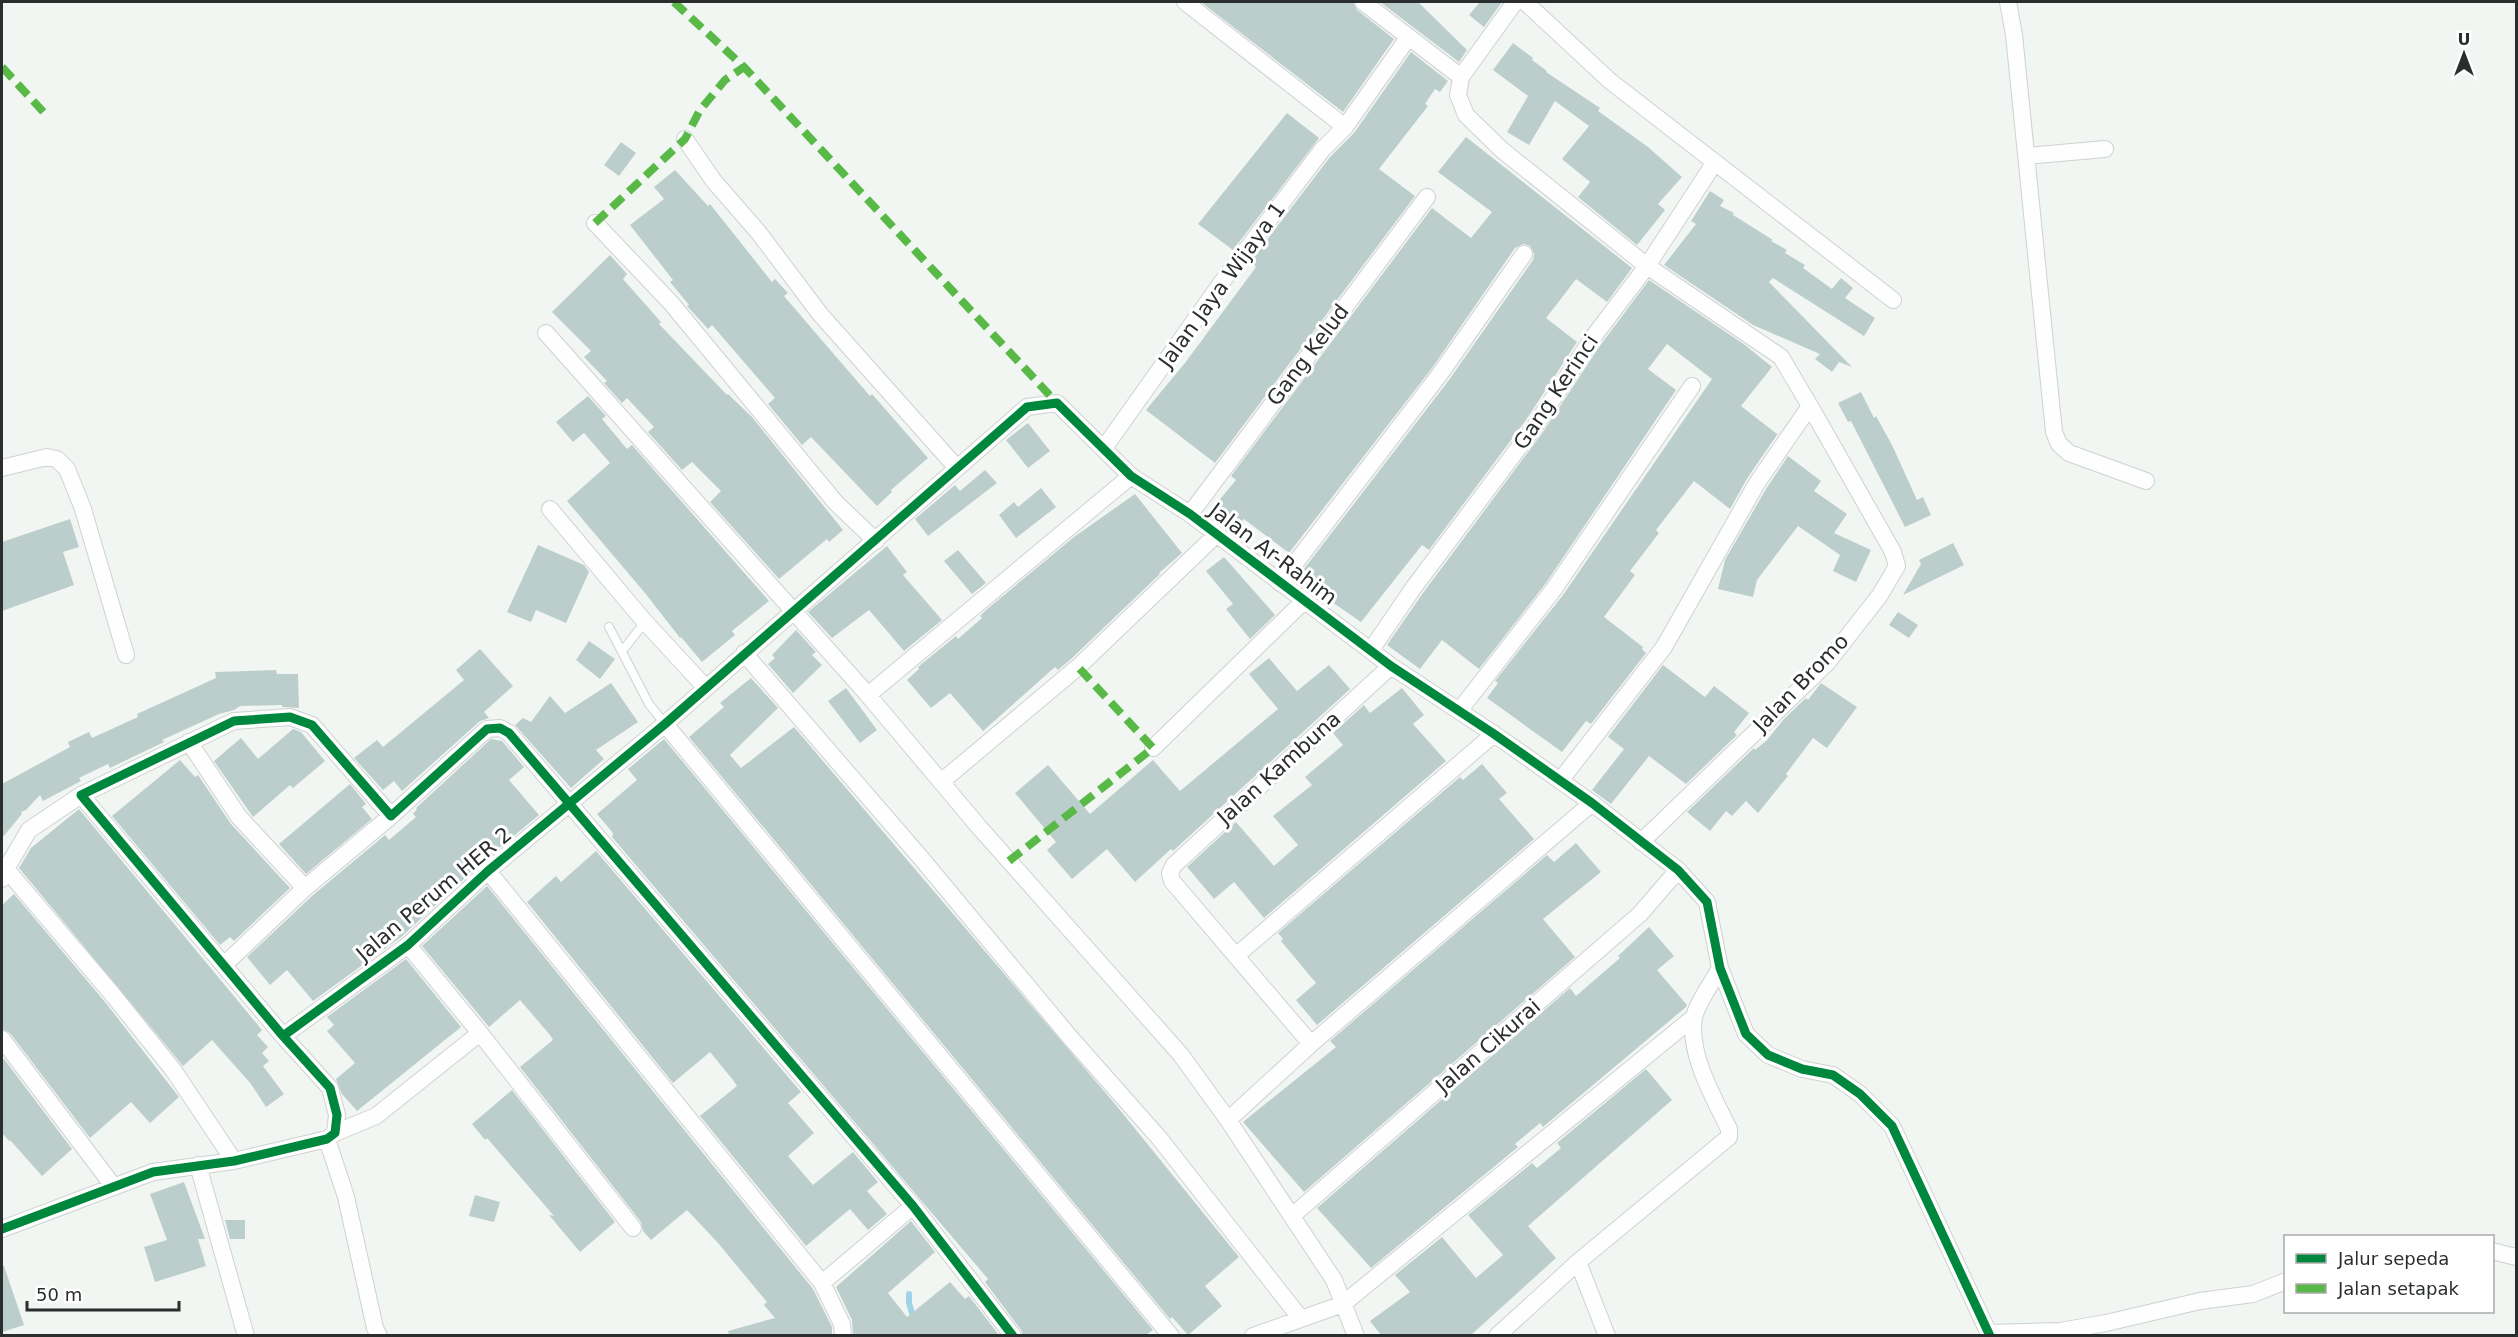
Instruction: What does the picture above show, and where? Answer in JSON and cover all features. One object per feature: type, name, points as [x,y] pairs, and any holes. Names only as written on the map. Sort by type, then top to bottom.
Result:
[{"type":"street","points":[[1185,2],[1345,127]]},
{"type":"street","points":[[1363,2],[1461,77]]},
{"type":"street","points":[[1515,2],[1461,77],[1458,95],[1466,115],[1502,150],[1647,266],[1781,357],[1810,406],[1757,483],[1664,647],[1560,781]]},
{"type":"street","points":[[1525,2],[1610,81],[1893,300]]},
{"type":"street","points":[[2008,2],[2014,35],[2054,432],[2059,444],[2069,453],[2146,481]]},
{"type":"street","name":"Jalan Jaya Wijaya 1","points":[[1104,448],[1227,275],[1322,150],[1345,127],[1408,38]]},
{"type":"street","points":[[685,139],[713,180],[759,232],[820,314],[957,468]]},
{"type":"street","points":[[2026,156],[2104,149]]},
{"type":"street","name":"Gang Kerinci","points":[[1371,650],[1414,587],[1535,426],[1594,336],[1647,266],[1715,162]]},
{"type":"street","name":"Gang Kelud","points":[[1190,514],[1427,197]]},
{"type":"street","points":[[595,224],[671,303],[836,503],[876,541]]},
{"type":"street","points":[[1280,583],[1440,374],[1524,254]]},
{"type":"street","points":[[546,333],[868,695],[941,782],[1181,1055],[1228,1120],[1334,1280],[1356,1335]]},
{"type":"street","points":[[1459,711],[1554,589],[1692,386]]},
{"type":"street","name":"Jalan Ar-Rahim","points":[[957,468],[1027,407],[1057,403],[1131,476],[1190,514],[1391,666],[1494,734],[1592,803],[1678,870],[1707,902],[1720,968],[1746,1034],[1768,1055],[1802,1069],[1833,1075],[1860,1094],[1892,1126],[1990,1334]]},
{"type":"street","name":"Jalan Bromo","points":[[1641,842],[1827,663],[1880,595],[1897,566],[1893,552],[1810,406]]},
{"type":"street","points":[[2,468],[47,457],[57,459],[67,469],[83,509],[126,655]]},
{"type":"street","name":"Jalan Perum HER 2","points":[[283,1036],[408,945],[488,871],[665,724],[957,468]]},
{"type":"street","points":[[868,695],[1131,476]]},
{"type":"street","points":[[549,508],[645,622],[706,688]]},
{"type":"street","points":[[941,782],[1078,667],[1217,534]]},
{"type":"street","points":[[1153,748],[1305,600]]},
{"type":"street","points":[[744,653],[914,849],[1069,1036],[1160,1139],[1301,1319]]},
{"type":"street","name":"Jalan Kambuna","points":[[1237,955],[1172,880],[1170,873],[1174,865],[1391,666]]},
{"type":"street","points":[[234,1161],[174,1071],[114,995],[4,874],[29,830],[81,795],[234,721],[290,717],[312,725],[391,816]]},
{"type":"street","points":[[665,724],[1171,1335]]},
{"type":"street","points":[[224,965],[305,888],[391,816],[487,729],[500,728],[508,733],[570,803],[913,1206],[1013,1335]]},
{"type":"street","points":[[1311,1044],[1237,955],[1494,734]]},
{"type":"street","points":[[189,742],[238,817],[305,888]]},
{"type":"street","points":[[81,795],[283,1036],[330,1088],[337,1115],[331,1136],[375,1328],[379,1335]]},
{"type":"street","points":[[1228,1120],[1311,1044],[1592,803]]},
{"type":"street","name":"Jalan Cikurai","points":[[1292,1216],[1640,915],[1678,870]]},
{"type":"street","points":[[488,871],[822,1283],[846,1332]]},
{"type":"street","points":[[408,945],[633,1228]]},
{"type":"street","points":[[1253,1335],[1343,1304],[1694,1017],[1720,968]]},
{"type":"street","points":[[1497,1335],[1578,1262],[1729,1137],[1728,1129],[1703,1074],[1698,1057],[1694,1017]]},
{"type":"street","points":[[2,1229],[153,1172],[234,1161],[331,1136],[376,1116],[480,1033]]},
{"type":"street","points":[[2,1040],[114,1187]]},
{"type":"street","points":[[198,1165],[246,1335]]},
{"type":"street","points":[[822,1283],[913,1206]]},
{"type":"street","points":[[2494,1251],[2517,1257]]},
{"type":"street","points":[[1578,1262],[1607,1335]]},
{"type":"street","points":[[1990,1334],[2060,1330],[2106,1323],[2200,1301],[2253,1294],[2284,1282]]},
{"type":"lane","points":[[623,650],[645,622]]},
{"type":"lane","points":[[609,627],[623,650],[649,704],[665,724]]},
{"type":"building","points":[[1201,2],[1353,2],[1357,10],[1394,39],[1343,112]]},
{"type":"building","points":[[1380,2],[1418,2],[1467,50],[1459,62]]},
{"type":"building","points":[[1480,2],[1502,2],[1484,27],[1469,15]]},
{"type":"building","points":[[1513,43],[1533,58],[1532,60],[1546,72],[1600,108],[1598,111],[1648,147],[1682,177],[1658,204],[1665,210],[1637,245],[1578,197],[1590,182],[1562,159],[1589,126],[1555,101],[1529,145],[1507,132],[1528,96],[1493,70]]},
{"type":"building","points":[[1411,52],[1448,81],[1440,92],[1435,89],[1425,104],[1428,106],[1379,169],[1415,196],[1215,463],[1146,410],[1185,363],[1256,267],[1250,262],[1330,157],[1354,133]]},
{"type":"building","points":[[1287,113],[1319,138],[1233,250],[1198,224]]},
{"type":"building","points":[[1466,137],[1632,268],[1607,302],[1576,279],[1546,318],[1577,342],[1526,420],[1429,550],[1422,545],[1361,622],[1297,578],[1449,380],[1533,260],[1534,254],[1530,246],[1524,244],[1515,248],[1432,368],[1289,553],[1244,519],[1235,529],[1211,510],[1236,480],[1231,476],[1432,208],[1471,238],[1492,212],[1438,172]]},
{"type":"building","points":[[621,142],[636,153],[619,176],[604,165]]},
{"type":"building","points":[[675,170],[708,206],[710,204],[772,282],[775,279],[788,293],[784,296],[832,352],[928,458],[891,490],[892,492],[877,506],[811,437],[802,445],[768,404],[775,398],[712,325],[708,329],[687,306],[689,305],[670,282],[673,280],[630,225],[664,199],[654,187]]},
{"type":"building","points":[[1710,191],[1724,200],[1720,206],[1734,213],[1733,215],[1787,250],[1785,253],[1805,265],[1803,268],[1832,289],[1841,278],[1853,288],[1845,298],[1875,318],[1864,336],[1773,278],[1769,282],[1852,367],[1839,362],[1832,372],[1815,359],[1820,354],[1753,325],[1664,265],[1696,224],[1691,221]]},
{"type":"building","points":[[610,255],[627,274],[623,279],[661,322],[659,324],[727,395],[752,417],[843,530],[829,542],[827,539],[779,579],[710,502],[721,491],[692,462],[682,470],[648,432],[654,427],[627,398],[622,403],[604,383],[607,381],[584,357],[591,351],[552,312]]},
{"type":"building","points":[[1649,280],[1745,345],[1772,367],[1741,406],[1777,434],[1779,432],[1748,477],[1730,509],[1694,481],[1656,530],[1659,533],[1630,571],[1635,575],[1604,617],[1643,647],[1646,653],[1591,724],[1586,721],[1562,752],[1487,698],[1498,683],[1495,681],[1563,595],[1712,379],[1667,344],[1648,369],[1676,390],[1546,583],[1479,669],[1442,640],[1420,669],[1387,645],[1543,432],[1599,347]]},
{"type":"building","points":[[1861,392],[1874,418],[1876,416],[1892,445],[1917,500],[1923,497],[1931,515],[1905,527],[1851,421],[1848,422],[1838,403]]},
{"type":"building","points":[[588,396],[606,416],[602,419],[627,449],[632,445],[769,601],[732,631],[735,635],[702,662],[567,501],[610,463],[584,433],[573,442],[556,422]]},
{"type":"building","points":[[1028,423],[1050,451],[1028,468],[1006,440]]},
{"type":"building","points":[[1788,456],[1821,481],[1814,491],[1847,514],[1834,533],[1871,550],[1856,582],[1833,571],[1840,555],[1798,526],[1757,580],[1753,597],[1718,589],[1725,560]]},
{"type":"building","points":[[985,470],[997,483],[928,536],[915,519],[955,485],[960,491]]},
{"type":"building","points":[[1041,488],[1056,507],[1016,538],[999,515],[1014,502],[1018,507]]},
{"type":"building","points":[[1135,494],[1182,553],[1071,659],[1058,670],[1055,667],[983,731],[950,693],[931,708],[907,680],[919,669],[918,667],[956,636],[958,639],[982,618],[980,616],[986,610],[1074,537]]},
{"type":"building","points":[[70,519],[79,547],[63,552],[74,585],[2,611],[2,542]]},
{"type":"building","points":[[1953,543],[1964,565],[1903,595],[1921,564],[1919,560]]},
{"type":"building","points":[[538,545],[584,565],[589,572],[566,623],[536,610],[531,622],[507,612]]},
{"type":"building","points":[[887,546],[907,572],[903,575],[942,620],[904,651],[869,610],[832,638],[808,612]]},
{"type":"building","points":[[958,550],[986,583],[972,594],[944,561]]},
{"type":"building","points":[[1224,557],[1275,615],[1250,639],[1226,609],[1233,604],[1206,571]]},
{"type":"building","points":[[1898,612],[1918,625],[1909,638],[1889,625]]},
{"type":"building","points":[[796,630],[816,652],[812,655],[822,665],[793,693],[768,664],[775,658],[772,655]]},
{"type":"building","points":[[589,641],[615,659],[600,679],[576,660]]},
{"type":"building","points":[[480,649],[513,686],[484,712],[489,718],[480,721],[402,791],[394,781],[383,790],[354,758],[377,740],[383,747],[464,680],[456,670]]},
{"type":"building","points":[[1269,658],[1297,691],[1329,665],[1350,689],[1173,851],[1171,849],[1135,882],[1107,849],[1072,879],[1047,850],[1056,842],[1015,793],[1048,765],[1090,814],[1153,760],[1180,791],[1278,709],[1249,674]]},
{"type":"building","points":[[1663,665],[1705,697],[1714,686],[1749,713],[1734,732],[1737,735],[1686,784],[1649,756],[1611,804],[1592,790],[1624,749],[1608,737]]},
{"type":"building","points":[[276,670],[277,674],[298,674],[299,708],[282,707],[282,705],[240,706],[219,714],[162,740],[164,742],[110,768],[108,764],[79,778],[81,781],[43,801],[40,795],[26,810],[21,812],[22,814],[2,838],[2,784],[70,747],[68,742],[89,732],[92,738],[138,717],[137,714],[216,678],[215,672]]},
{"type":"building","points":[[751,678],[778,708],[730,755],[741,768],[794,727],[1115,1104],[1239,1257],[1205,1286],[1222,1306],[1188,1335],[1172,1317],[1170,1319],[689,737],[724,707],[720,703]]},
{"type":"building","points":[[611,683],[638,722],[596,750],[604,759],[571,788],[515,725],[523,718],[531,722],[550,696],[565,713]]},
{"type":"building","points":[[1821,683],[1857,707],[1827,748],[1813,738],[1786,774],[1788,776],[1758,813],[1746,801],[1732,816],[1726,811],[1710,831],[1687,812],[1754,748],[1755,750],[1767,740],[1784,719],[1806,698],[1808,700]]},
{"type":"building","points":[[846,688],[877,730],[860,743],[828,701]]},
{"type":"building","points":[[1402,688],[1424,715],[1413,724],[1446,761],[1264,918],[1234,882],[1214,899],[1187,867],[1236,822],[1274,866],[1298,845],[1273,816],[1312,785],[1305,777],[1343,745],[1333,733],[1364,705],[1370,713]]},
{"type":"building","points":[[293,729],[301,732],[325,761],[293,788],[290,785],[253,817],[214,761],[241,738],[258,759]]},
{"type":"building","points":[[491,739],[502,741],[524,767],[509,780],[539,815],[481,863],[401,937],[313,1001],[287,970],[270,985],[247,957],[312,896],[385,835],[389,840],[416,817],[413,814],[416,808]]},
{"type":"building","points":[[664,739],[1153,1330],[1146,1335],[1023,1335],[985,1282],[988,1279],[612,837],[613,833],[597,814],[637,780],[628,769]]},
{"type":"building","points":[[180,760],[195,777],[198,775],[231,824],[290,888],[234,941],[230,937],[220,945],[112,816]]},
{"type":"building","points":[[1482,764],[1507,793],[1499,799],[1534,839],[1317,1025],[1296,1000],[1316,983],[1281,941],[1283,939],[1278,933],[1460,777],[1463,780]]},
{"type":"building","points":[[350,784],[366,804],[362,807],[372,819],[306,874],[279,844]]},
{"type":"building","points":[[79,809],[262,1030],[257,1035],[268,1047],[262,1053],[269,1061],[263,1066],[284,1094],[266,1107],[251,1084],[212,1040],[183,1066],[19,868],[31,848]]},
{"type":"building","points":[[1576,843],[1601,872],[1543,919],[1575,957],[1304,1192],[1243,1122],[1336,1047],[1330,1041],[1547,855],[1554,862]]},
{"type":"building","points":[[596,851],[801,1092],[788,1103],[814,1133],[788,1156],[813,1185],[853,1152],[878,1182],[867,1191],[887,1214],[868,1230],[850,1209],[806,1246],[700,1116],[737,1086],[733,1080],[710,1052],[673,1083],[527,902],[556,876],[561,882]]},
{"type":"building","points":[[487,886],[813,1289],[832,1327],[832,1335],[729,1335],[728,1331],[775,1318],[764,1305],[767,1302],[687,1210],[651,1240],[643,1231],[641,1222],[520,1067],[553,1040],[550,1035],[520,1000],[489,1027],[422,946]]},
{"type":"building","points":[[14,894],[105,1002],[179,1097],[150,1123],[131,1102],[90,1138],[10,1033],[2,1029],[2,905]]},
{"type":"building","points":[[1649,927],[1674,956],[1657,970],[1687,1005],[1686,1007],[1543,1127],[1540,1123],[1515,1144],[1518,1147],[1371,1268],[1317,1208],[1570,988],[1576,996],[1620,958],[1618,956]]},
{"type":"building","points":[[406,959],[461,1027],[357,1111],[342,1094],[336,1079],[355,1063],[327,1031],[334,1025],[327,1017]]},
{"type":"building","points":[[4,1059],[72,1149],[42,1176],[2,1133],[2,1061]]},
{"type":"building","points":[[1646,1069],[1672,1100],[1528,1226],[1556,1258],[1471,1335],[1381,1335],[1370,1321],[1410,1292],[1395,1275],[1442,1237],[1476,1278],[1503,1255],[1468,1215],[1532,1163],[1537,1168],[1561,1148],[1557,1143]]},
{"type":"building","points":[[512,1090],[615,1222],[580,1252],[549,1215],[554,1216],[487,1138],[485,1140],[472,1124]]},
{"type":"building","points":[[184,1182],[205,1239],[198,1239],[206,1266],[155,1282],[144,1247],[167,1240],[150,1194]]},
{"type":"building","points":[[475,1195],[500,1202],[494,1222],[469,1216]]},
{"type":"building","points":[[225,1220],[245,1220],[245,1239],[230,1239]]},
{"type":"building","points":[[911,1221],[935,1252],[888,1293],[907,1317],[950,1282],[965,1299],[969,1296],[999,1335],[853,1335],[852,1320],[836,1287]]},
{"type":"building","points":[[2,1266],[4,1266],[24,1325],[2,1332]]},
{"type":"waterway","points":[[909,1294],[914,1320]]},
{"type":"marked path","points":[[674,2],[744,67],[1057,403]]},
{"type":"marked path","points":[[2,67],[48,117]]},
{"type":"marked path","points":[[595,223],[685,139],[700,110],[725,80],[744,67]]},
{"type":"marked path","points":[[1009,861],[1153,748],[1078,667]]},
{"type":"cycle path","points":[[2,1229],[153,1172],[234,1161],[327,1139],[335,1133],[337,1115],[330,1088],[283,1036],[408,945],[488,871],[665,724],[1027,407],[1057,403],[1131,476],[1190,514],[1391,666],[1494,734],[1592,803],[1678,870],[1707,902],[1720,968],[1746,1034],[1768,1055],[1802,1069],[1833,1075],[1860,1094],[1892,1126],[1990,1336]]},
{"type":"cycle path","points":[[283,1036],[81,795],[234,721],[290,717],[312,725],[391,816],[487,729],[500,728],[509,733],[913,1206],[1013,1336]]}]
